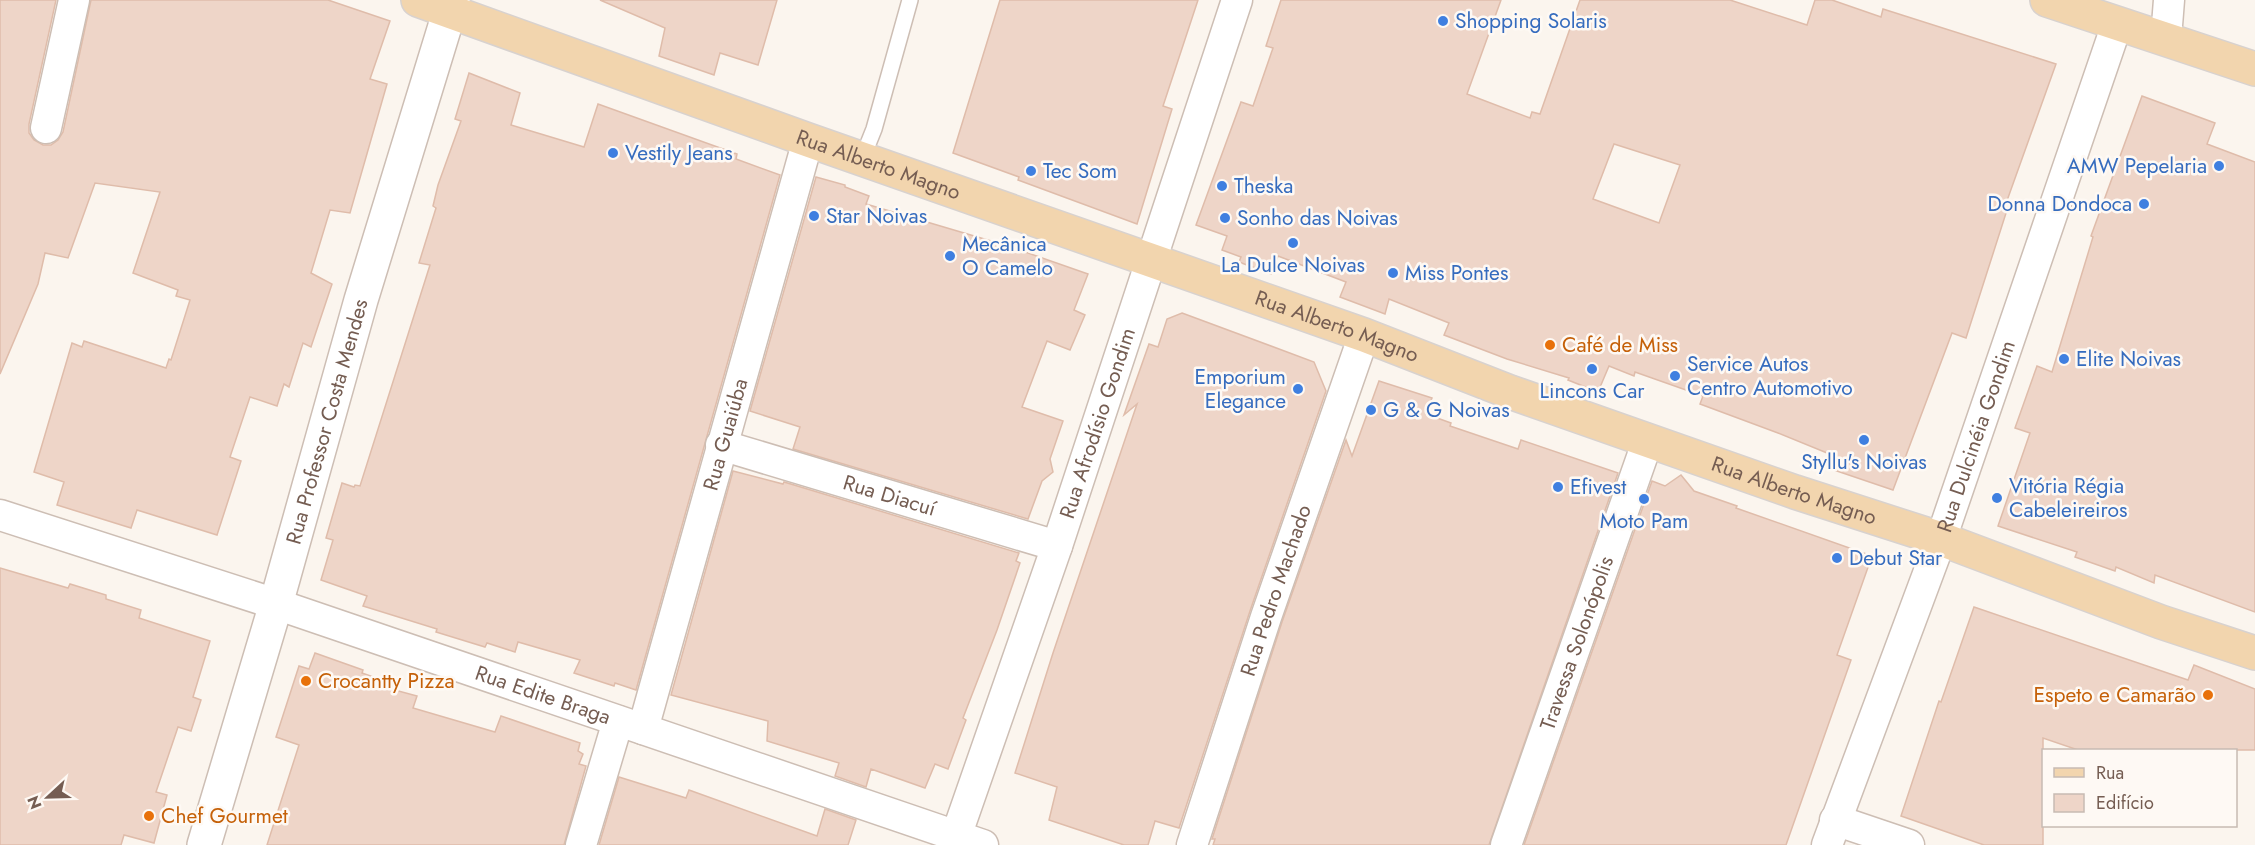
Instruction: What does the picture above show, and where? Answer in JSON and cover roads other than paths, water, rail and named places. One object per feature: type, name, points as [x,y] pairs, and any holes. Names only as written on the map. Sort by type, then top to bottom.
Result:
[{"type":"main road","name":"Rua Alberto Magno","points":[[418,0],[452,6],[808,140],[1364,335],[1510,392],[1795,492],[1941,540],[2161,622],[2255,653]]},
{"type":"main road","points":[[2047,0],[2255,69]]},
{"type":"street","points":[[46,128],[74,0]]},
{"type":"street","name":"Rua Afrodísio Gondim","points":[[964,842],[1057,546],[1237,0]]},
{"type":"street","points":[[2166,38],[2169,0]]},
{"type":"street","name":"Rua Professor Costa Mendes","points":[[204,845],[276,604],[361,300],[452,6]]},
{"type":"street","name":"Rua Dulcinéia Gondim","points":[[1831,833],[1941,540],[2117,24]]},
{"type":"street","name":"Rua Guaiúba","points":[[581,845],[630,725],[721,445],[808,140]]},
{"type":"street","name":"Rua Pedro Machado","points":[[1192,845],[1266,617],[1364,335]]},
{"type":"street","name":"Travessa Solonópolis","points":[[1506,845],[1648,440]]},
{"type":"street","name":"Rua Diacuí","points":[[721,445],[1057,546]]},
{"type":"street","name":"Rua Edite Braga","points":[[0,515],[276,604],[964,842]]},
{"type":"street","points":[[1831,833],[1909,845]]},
{"type":"lane","points":[[862,159],[874,129],[910,0]]},
{"type":"place","name":"Shopping Solaris","points":[[1443,21]]},
{"type":"place","name":"Vestily Jeans","points":[[613,153]]},
{"type":"place","name":"AMW Pepelaria","points":[[2219,166]]},
{"type":"place","name":"Tec Som","points":[[1031,171]]},
{"type":"place","name":"Theska","points":[[1222,186]]},
{"type":"place","name":"Donna Dondoca","points":[[2144,204]]},
{"type":"place","name":"Star Noivas","points":[[814,216]]},
{"type":"place","name":"Sonho das Noivas","points":[[1225,218]]},
{"type":"place","name":"La Dulce Noivas","points":[[1293,243]]},
{"type":"place","name":"Mecânica O Camelo","points":[[950,256]]},
{"type":"place","name":"Miss Pontes","points":[[1393,273]]},
{"type":"place","name":"Café de Miss","points":[[1550,345]]},
{"type":"place","name":"Elite Noivas","points":[[2064,359]]},
{"type":"place","name":"Lincons Car","points":[[1592,369]]},
{"type":"place","name":"Service Autos Centro Automotivo","points":[[1675,376]]},
{"type":"place","name":"Emporium Elegance","points":[[1298,389]]},
{"type":"place","name":"G & G Noivas","points":[[1371,410]]},
{"type":"place","name":"Styllu's Noivas","points":[[1864,440]]},
{"type":"place","name":"Efivest","points":[[1558,487]]},
{"type":"place","name":"Vitória Régia Cabeleireiros","points":[[1997,498]]},
{"type":"place","name":"Moto Pam","points":[[1644,499]]},
{"type":"place","name":"Debut Star","points":[[1837,558]]},
{"type":"place","name":"Crocantty Pizza","points":[[306,681]]},
{"type":"place","name":"Espeto e Camarão","points":[[2208,695]]},
{"type":"place","name":"Chef Gourmet","points":[[149,816]]}]
